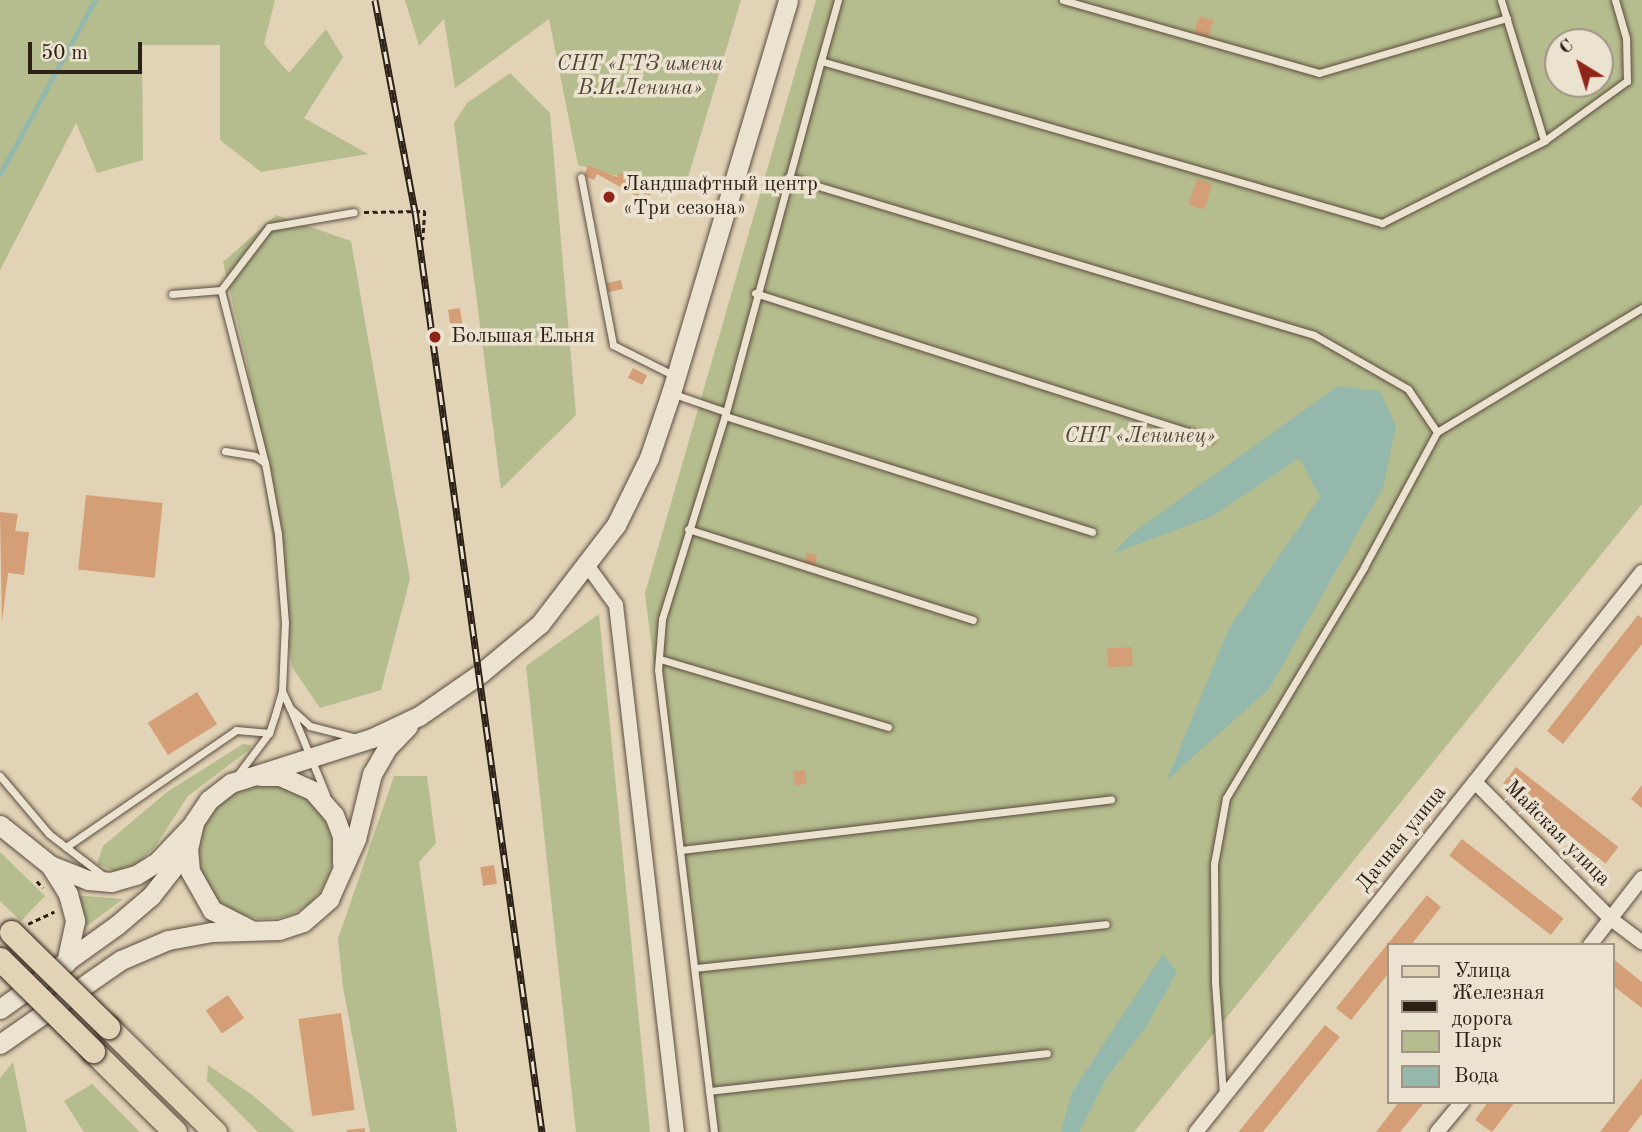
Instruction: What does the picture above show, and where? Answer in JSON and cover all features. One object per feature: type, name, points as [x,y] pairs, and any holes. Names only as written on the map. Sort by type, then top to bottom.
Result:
[{"type":"main road","points":[[0,825],[50,865],[88,880],[111,882],[136,875],[158,861],[194,822],[209,800],[231,783],[310,755],[372,738],[419,716],[481,673],[540,624],[616,525],[649,458],[674,384],[788,0]]},
{"type":"main road","points":[[0,1044],[121,960],[168,940],[251,930],[279,930],[303,922],[329,900],[356,839],[372,774],[387,748],[419,716]]},
{"type":"main road","points":[[252,776],[295,781],[313,791],[334,815],[342,836],[342,871]]},
{"type":"main road","points":[[0,1009],[66,963],[150,896],[188,849],[194,822]]},
{"type":"main road","points":[[188,849],[199,892],[225,919],[251,930]]},
{"type":"main road","points":[[50,865],[68,894],[75,921],[66,963]]},
{"type":"main road","points":[[5,926],[215,1132]]},
{"type":"main road","points":[[0,959],[175,1132]]},
{"type":"street","points":[[587,565],[616,605],[677,1132]]},
{"type":"street","name":"Дачная улица","points":[[1195,1132],[1642,572]]},
{"type":"street","name":"Майская улица","points":[[1475,782],[1611,919],[1642,942]]},
{"type":"street","points":[[1592,943],[1642,878]]},
{"type":"street","points":[[1437,1132],[1460,1104]]},
{"type":"lane","points":[[714,1132],[660,659],[662,619],[726,414],[755,293],[838,0]]},
{"type":"lane","points":[[1063,0],[1319,73],[1507,18]]},
{"type":"lane","points":[[1501,0],[1544,141]]},
{"type":"lane","points":[[821,61],[1382,222],[1544,141],[1627,81],[1626,38],[1615,0]]},
{"type":"lane","points":[[581,177],[613,345],[726,414],[1092,531]]},
{"type":"lane","points":[[788,177],[1314,335],[1408,389],[1437,432]]},
{"type":"lane","points":[[172,294],[220,290],[269,227],[354,212]]},
{"type":"lane","points":[[220,290],[265,463],[278,534],[284,609],[282,691],[268,733],[231,783]]},
{"type":"lane","points":[[755,293],[1209,439]]},
{"type":"lane","points":[[1223,1094],[1215,982],[1214,864],[1226,798],[1364,567],[1437,432],[1642,308]]},
{"type":"lane","points":[[225,451],[256,456],[265,463]]},
{"type":"lane","points":[[688,529],[973,620]]},
{"type":"lane","points":[[660,659],[888,727]]},
{"type":"lane","points":[[282,691],[334,815]]},
{"type":"lane","points":[[290,708],[322,731],[372,738]]},
{"type":"lane","points":[[66,847],[236,730],[268,733]]},
{"type":"lane","points":[[0,776],[66,847],[111,882]]},
{"type":"lane","points":[[680,850],[1111,799]]},
{"type":"lane","points":[[695,968],[1106,924]]},
{"type":"lane","points":[[709,1091],[1047,1053]]},
{"type":"path","points":[[354,212],[425,211],[423,240]]},
{"type":"green space","points":[[0,0],[275,0],[264,44],[289,73],[326,29],[343,57],[304,118],[368,154],[261,172],[220,140],[220,45],[142,45],[143,160],[97,173],[76,123],[0,270]]},
{"type":"green space","name":"СНТ «ГТЗ имени В.И.Ленина»","points":[[405,0],[741,0],[683,194],[578,165],[549,19],[455,88],[444,19],[419,46]]},
{"type":"green space","name":"СНТ «Ленинец»","points":[[816,0],[1642,0],[1642,504],[1134,1132],[711,1132],[645,593]]},
{"type":"green space","points":[[510,73],[550,113],[576,415],[501,489],[454,123],[467,103]]},
{"type":"green space","points":[[276,215],[351,241],[410,579],[381,690],[320,708],[292,667],[247,363],[223,262]]},
{"type":"green space","points":[[599,614],[650,1132],[576,1132],[526,666]]},
{"type":"green space","points":[[243,744],[251,745],[250,749],[188,796],[155,847],[136,865],[116,872],[97,864],[103,846],[167,792]]},
{"type":"green space","points":[[394,776],[427,776],[436,843],[419,862],[457,1132],[370,1132],[343,987],[338,939]]},
{"type":"green space","points":[[266,785],[292,790],[314,804],[328,826],[333,852],[328,878],[314,900],[292,914],[266,919],[240,914],[218,900],[204,878],[199,852],[204,826],[218,804],[240,790]]},
{"type":"green space","points":[[0,852],[45,896],[21,921],[0,901]]},
{"type":"green space","points":[[72,895],[123,899],[79,932]]},
{"type":"green space","points":[[13,1062],[27,1132],[0,1132],[0,1078]]},
{"type":"green space","points":[[208,1065],[251,1094],[295,1132],[258,1132],[207,1081]]},
{"type":"green space","points":[[92,1084],[140,1132],[84,1132],[64,1101]]},
{"type":"water","points":[[1338,386],[1380,391],[1396,426],[1383,488],[1269,689],[1167,780],[1229,628],[1320,497],[1299,458],[1213,516],[1112,554],[1131,534]]},
{"type":"water","points":[[1163,954],[1177,972],[1146,1027],[1107,1077],[1079,1132],[1061,1132],[1072,1092]]},
{"type":"building","points":[[1199,16],[1213,20],[1208,37],[1194,33]]},
{"type":"building","points":[[588,165],[617,177],[619,173],[653,187],[650,196],[640,192],[638,197],[597,174],[594,180],[584,176]]},
{"type":"building","points":[[1197,179],[1212,184],[1204,210],[1189,205]]},
{"type":"building","points":[[621,280],[623,289],[608,292],[606,283]]},
{"type":"building","points":[[460,308],[464,338],[452,339],[448,310]]},
{"type":"building","points":[[633,368],[647,375],[642,385],[628,378]]},
{"type":"building","points":[[86,495],[163,503],[155,578],[78,570]]},
{"type":"building","points":[[0,512],[18,514],[15,531],[29,532],[24,575],[8,573],[2,622]]},
{"type":"building","points":[[806,553],[817,555],[815,567],[804,565]]},
{"type":"building","points":[[1638,615],[1642,618],[1642,644],[1563,744],[1547,731]]},
{"type":"building","points":[[1132,647],[1133,666],[1108,667],[1107,648]]},
{"type":"building","points":[[197,692],[217,724],[168,755],[148,723]]},
{"type":"building","points":[[1516,767],[1618,847],[1606,864],[1503,784]]},
{"type":"building","points":[[805,770],[807,784],[795,786],[793,772]]},
{"type":"building","points":[[1642,785],[1642,808],[1631,799]]},
{"type":"building","points":[[1462,839],[1564,918],[1551,935],[1449,856]]},
{"type":"building","points":[[494,865],[497,884],[483,886],[480,867]]},
{"type":"building","points":[[1427,895],[1441,907],[1413,943],[1388,943]]},
{"type":"building","points":[[1386,946],[1386,976],[1351,1020],[1336,1008]]},
{"type":"building","points":[[1614,960],[1642,982],[1642,1008],[1614,987]]},
{"type":"building","points":[[228,995],[244,1018],[222,1033],[206,1010]]},
{"type":"building","points":[[341,1013],[355,1110],[312,1116],[298,1019]]},
{"type":"building","points":[[1325,1025],[1340,1037],[1263,1132],[1239,1131]]},
{"type":"building","points":[[1642,1078],[1642,1114],[1628,1132],[1600,1132]]},
{"type":"building","points":[[1397,1104],[1423,1104],[1400,1132],[1376,1132]]},
{"type":"building","points":[[1487,1104],[1513,1104],[1492,1132],[1475,1120]]},
{"type":"building","points":[[365,1128],[365,1132],[347,1132],[347,1130]]},
{"type":"waterway","points":[[0,174],[95,0]]},
{"type":"railway","points":[[375,0],[415,211],[542,1132]]},
{"type":"place","name":"Ландшафтный центр «Три сезона»","points":[[609,197]]},
{"type":"place","name":"Большая Ельня","points":[[435,337]]}]
